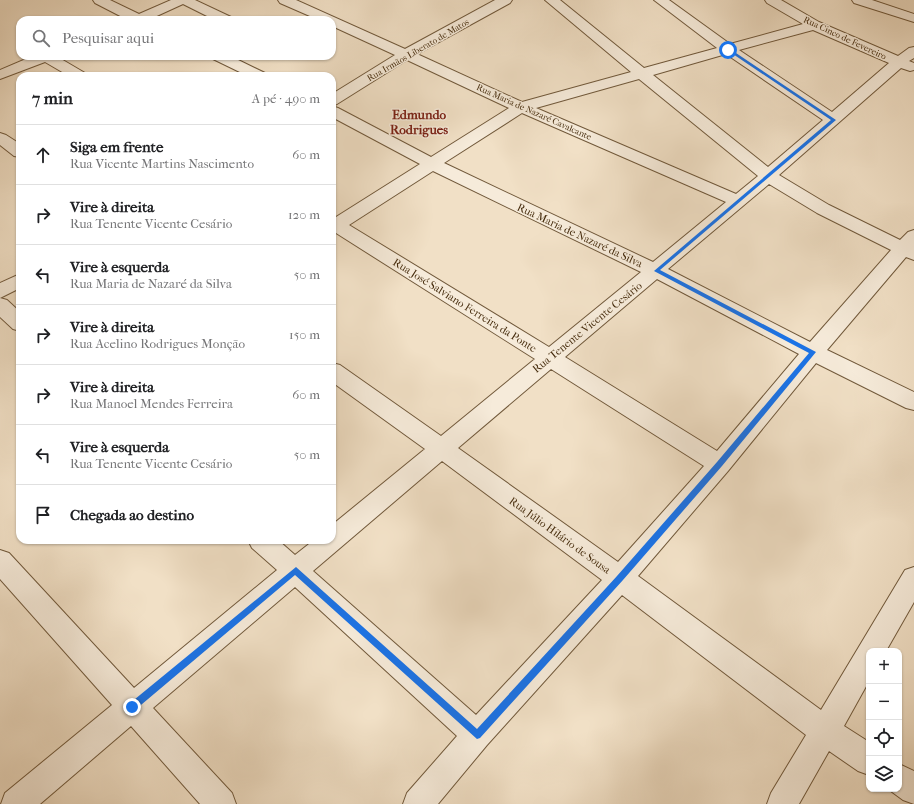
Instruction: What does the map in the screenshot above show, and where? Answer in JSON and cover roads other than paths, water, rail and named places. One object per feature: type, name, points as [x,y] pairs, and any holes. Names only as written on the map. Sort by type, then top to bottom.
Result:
[{"type":"street","points":[[100,0],[130,16]]},
{"type":"street","points":[[147,16],[183,0],[217,16]]},
{"type":"street","name":"Rua Maria de Nazaré Cavalcante","points":[[285,0],[322,16]]},
{"type":"street","name":"Rua Irmãos Liberato de Matos","points":[[336,98],[407,54],[505,0]]},
{"type":"street","points":[[418,804],[477,735],[620,578],[720,464],[813,352],[910,246],[823,209],[768,176],[552,0]]},
{"type":"street","points":[[661,0],[728,50],[834,120]]},
{"type":"street","name":"Rua Cinco de Fevereiro","points":[[772,0],[814,25],[906,66]]},
{"type":"street","points":[[859,0],[914,18]]},
{"type":"street","name":"Rua Maria de Nazaré Cavalcante","points":[[336,22],[521,107],[738,201]]},
{"type":"street","points":[[336,224],[521,107],[814,25]]},
{"type":"street","name":"Rua Tenente Vicente Cesário","points":[[336,537],[550,357],[656,271],[834,120],[906,66],[914,51]]},
{"type":"street","points":[[0,75],[36,60]]},
{"type":"street","points":[[53,60],[73,72]]},
{"type":"street","points":[[226,60],[252,72]]},
{"type":"street","name":"Rua Maria de Nazaré da Silva","points":[[336,112],[432,164],[656,271],[914,402]]},
{"type":"street","points":[[0,138],[16,149]]},
{"type":"street","name":"Rua José Salviano Ferreira da Ponte","points":[[336,226],[550,357],[720,464]]},
{"type":"street","points":[[0,292],[16,282]]},
{"type":"street","points":[[0,305],[16,320]]},
{"type":"street","name":"Rua Júlio Hilário de Sousa","points":[[336,374],[620,578],[825,731],[866,758]]},
{"type":"street","points":[[266,544],[477,735]]},
{"type":"street","name":"Rua Tenente Vicente Cesário","points":[[16,804],[327,544]]},
{"type":"street","points":[[0,561],[221,804]]},
{"type":"street","points":[[873,648],[914,578]]},
{"type":"street","points":[[782,804],[866,660]]},
{"type":"street","points":[[902,782],[914,789]]},
{"type":"district","name":"Edmundo Rodrigues","points":[[419,122]]}]
